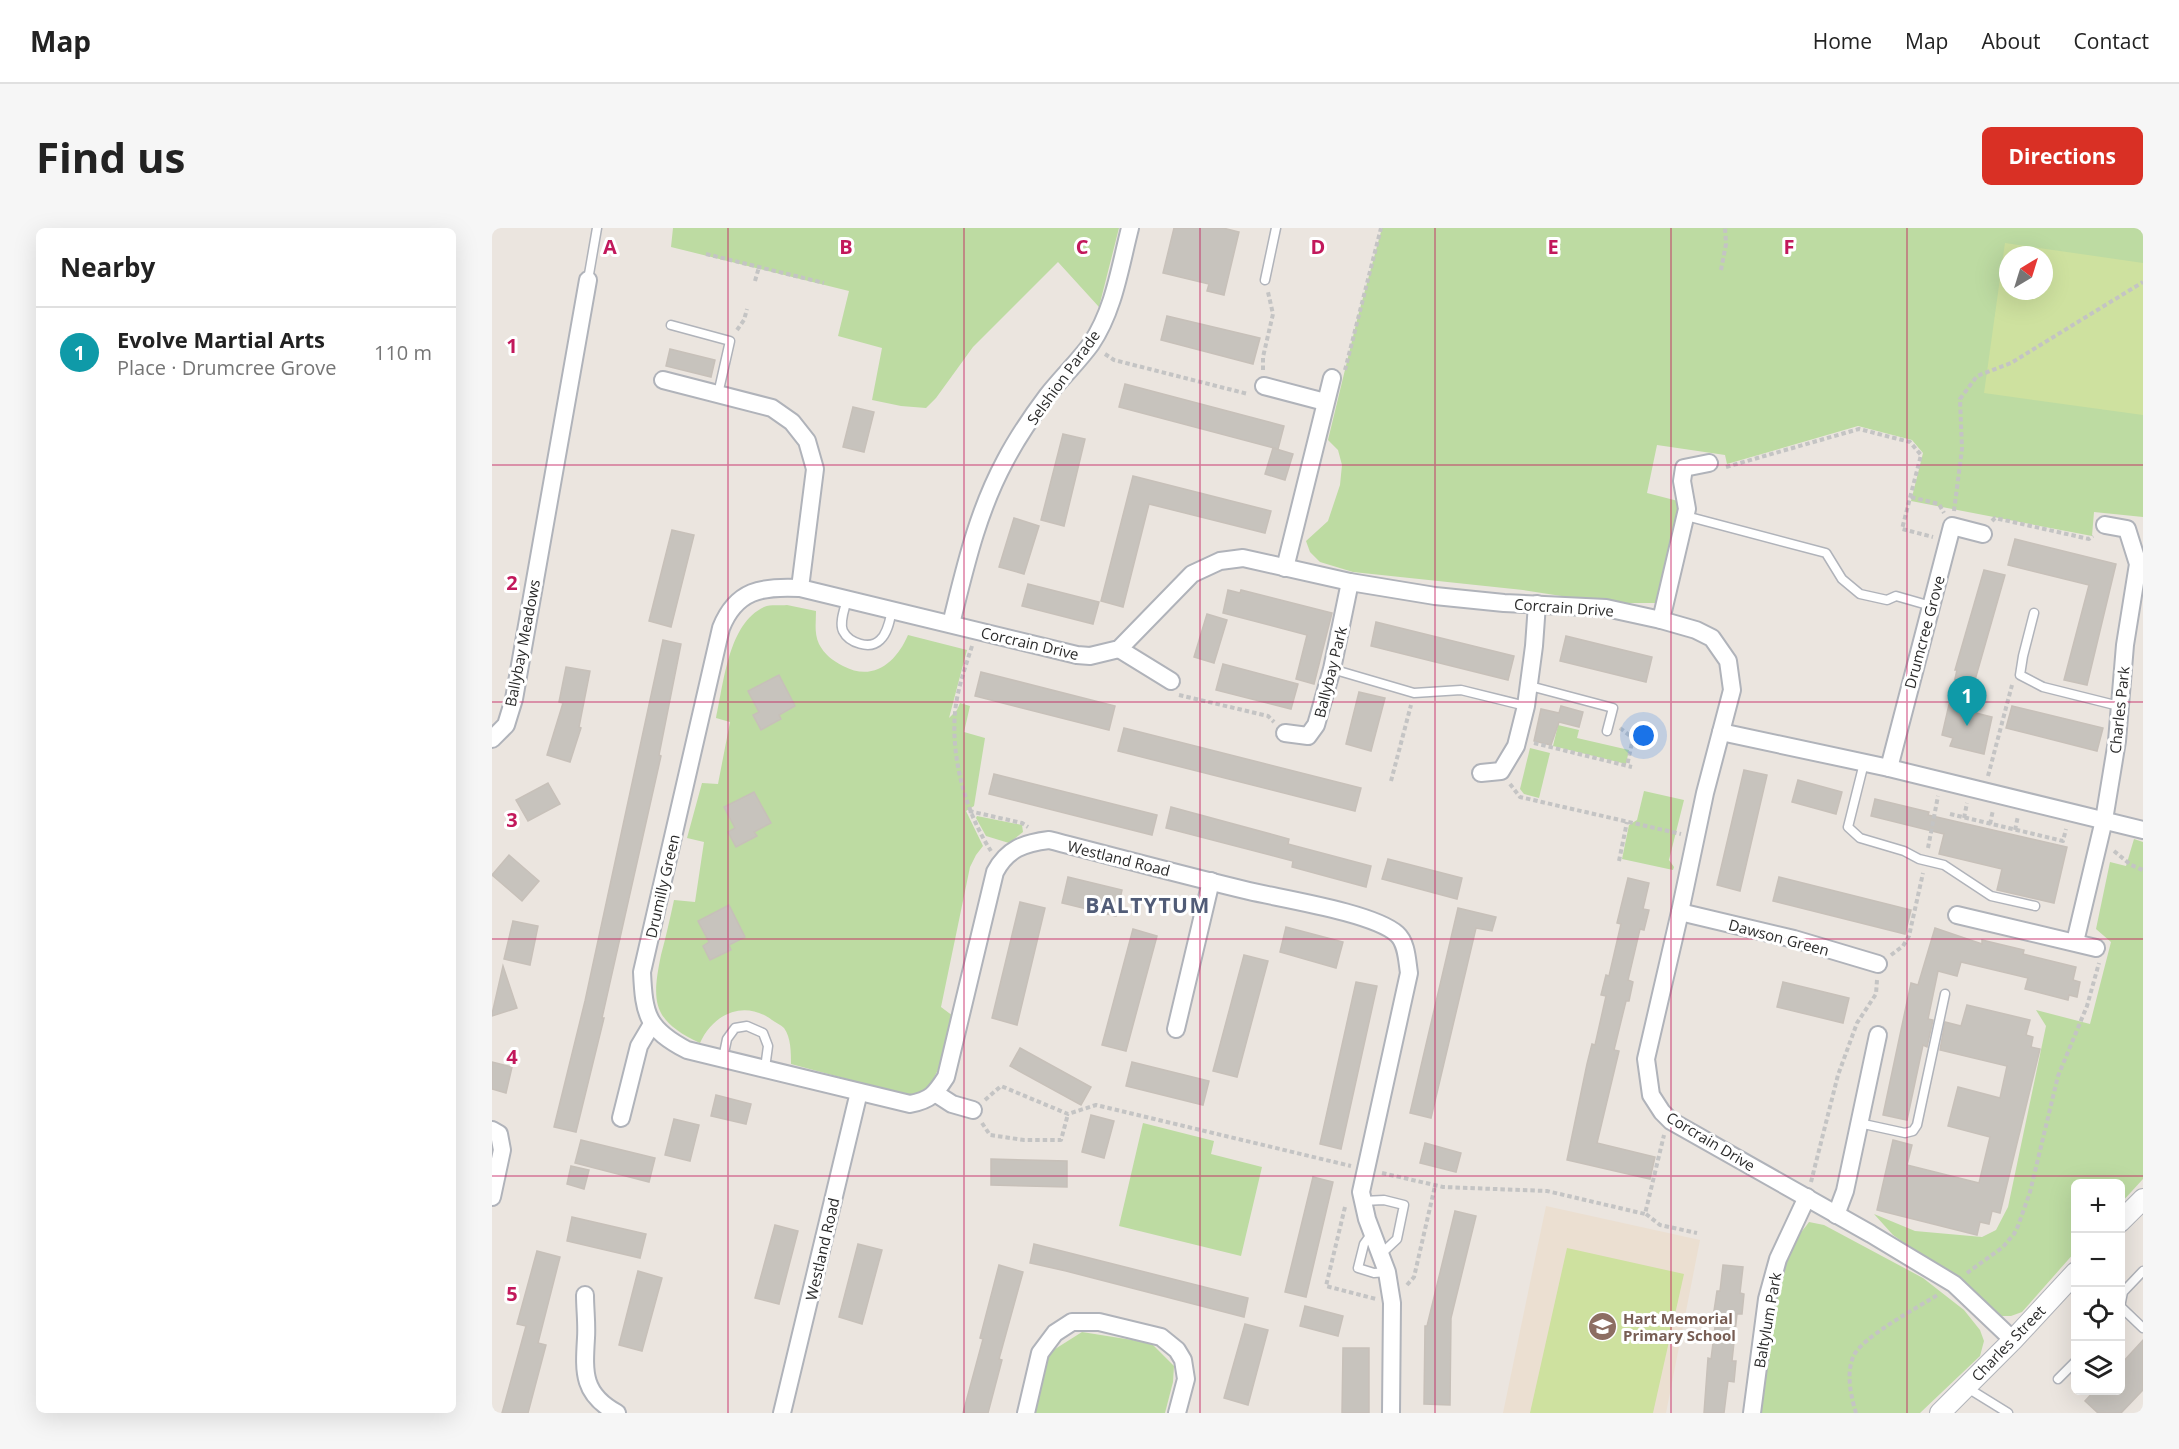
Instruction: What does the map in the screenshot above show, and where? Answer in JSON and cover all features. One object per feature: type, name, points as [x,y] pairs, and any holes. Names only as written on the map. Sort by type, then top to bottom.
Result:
[{"type":"street","name":"Selshion Parade","points":[[951,624],[965,565],[990,489],[1032,417],[1091,344],[1109,309],[1130,228]]},
{"type":"street","name":"Ballybay Meadows","points":[[492,739],[506,725],[513,699],[588,280]]},
{"type":"street","points":[[1285,568],[1332,378]]},
{"type":"street","points":[[663,380],[772,408],[792,422],[807,441],[815,469],[800,588]]},
{"type":"street","points":[[1264,386],[1325,402]]},
{"type":"street","points":[[1661,620],[1686,516],[1682,481],[1684,468],[1709,463]]},
{"type":"street","name":"Charles Park","points":[[2075,942],[2104,820],[2117,741],[2119,706],[2137,600],[2138,564],[2127,529],[2105,525]]},
{"type":"street","points":[[1950,534],[1983,534]]},
{"type":"street","name":"Drumcree Grove","points":[[1888,768],[1950,534]]},
{"type":"street","name":"Corcrain Drive","points":[[800,588],[1077,655],[1090,656],[1119,649],[1192,574],[1220,561],[1243,558],[1350,582],[1435,596],[1606,608],[1661,620],[1696,630],[1712,638],[1728,661],[1732,690],[1695,838],[1646,1059],[1651,1095],[1671,1121],[1807,1197],[1954,1284],[2013,1340]]},
{"type":"street","name":"Ballybay Park","points":[[1286,733],[1308,736],[1316,725],[1332,669],[1350,582]]},
{"type":"street","name":"Drumilly Green","points":[[652,1024],[643,1003],[642,972],[721,628],[727,614],[740,599],[758,590],[775,586],[800,588]]},
{"type":"street","points":[[1481,773],[1501,771],[1516,746],[1530,686],[1537,604]]},
{"type":"street","points":[[1119,649],[1171,681]]},
{"type":"street","points":[[1721,732],[1888,768],[2143,830]]},
{"type":"street","name":"Westland Road","points":[[999,864],[1014,850],[1027,843],[1049,840],[1347,913],[1387,927],[1399,936],[1406,951],[1409,973],[1361,1192],[1372,1232],[1387,1272],[1392,1303],[1391,1413]]},
{"type":"street","points":[[621,1118],[639,1046],[652,1024],[667,1039],[687,1050],[910,1104],[924,1102],[935,1093],[946,1077],[994,872],[999,864]]},
{"type":"street","points":[[1176,1029],[1211,881]]},
{"type":"street","name":"Dawson Green","points":[[1680,912],[1794,939],[1878,964]]},
{"type":"street","points":[[1957,915],[2096,948]]},
{"type":"street","points":[[1836,1215],[1845,1191],[1878,1035]]},
{"type":"street","name":"Westland Road","points":[[782,1413],[859,1092]]},
{"type":"street","points":[[935,1093],[952,1104],[973,1110]]},
{"type":"street","points":[[492,1130],[499,1134],[502,1150],[492,1197]]},
{"type":"street","name":"Baltylum Park","points":[[1752,1413],[1767,1299],[1778,1260],[1807,1197]]},
{"type":"street","points":[[2125,1218],[2143,1199]]},
{"type":"street","name":"Charles Street","points":[[1940,1413],[2071,1277]]},
{"type":"street","points":[[585,1295],[584,1368],[589,1388],[603,1405],[617,1413]]},
{"type":"street","points":[[1026,1413],[1041,1353],[1055,1333],[1072,1322],[1099,1322],[1161,1337],[1178,1350],[1183,1360],[1186,1379],[1177,1413]]},
{"type":"lane","points":[[588,280],[597,228]]},
{"type":"lane","points":[[1265,280],[1276,228]]},
{"type":"lane","points":[[670,325],[730,340],[718,394]]},
{"type":"lane","points":[[1686,516],[1826,553],[1842,579],[1860,594],[1887,600],[1896,596],[1931,606]]},
{"type":"lane","points":[[847,599],[842,618],[843,630],[850,640],[861,645],[874,644],[881,640],[887,629],[892,609]]},
{"type":"lane","points":[[2034,612],[2022,656],[2020,675],[2043,687],[2119,706]]},
{"type":"lane","points":[[1332,669],[1414,693],[1461,690],[1526,706]]},
{"type":"lane","points":[[1530,686],[1613,708],[1607,731]]},
{"type":"lane","points":[[1864,763],[1848,827],[1860,838],[1944,865],[1991,896],[2035,906]]},
{"type":"lane","points":[[1859,1123],[1905,1133],[1913,1131],[1917,1125],[1945,994]]},
{"type":"lane","points":[[723,1058],[727,1039],[735,1028],[747,1026],[763,1033],[768,1046],[765,1068]]},
{"type":"lane","points":[[1363,1201],[1384,1200],[1404,1205],[1397,1239],[1381,1254]]},
{"type":"lane","points":[[1372,1232],[1364,1244],[1358,1268],[1374,1273],[1387,1272]]},
{"type":"lane","points":[[2125,1290],[2143,1271]]},
{"type":"lane","points":[[2125,1311],[2143,1328]]},
{"type":"lane","points":[[2058,1379],[2071,1366]]},
{"type":"lane","points":[[1966,1387],[2008,1413]]},
{"type":"path","points":[[1332,378],[1346,369],[1381,228]]},
{"type":"path","points":[[1721,270],[1726,244],[1725,228]]},
{"type":"path","points":[[706,254],[824,283]]},
{"type":"path","points":[[755,281],[759,267]]},
{"type":"path","points":[[1091,344],[1114,360],[1248,394],[1264,386],[1263,357],[1273,314],[1265,280]]},
{"type":"path","points":[[1950,534],[1962,449],[1960,399],[1977,376],[2011,363],[2143,282]]},
{"type":"path","points":[[730,340],[744,320],[747,309]]},
{"type":"path","points":[[1709,463],[1724,468],[1859,429],[1910,442],[1921,455],[1902,529],[1950,534]]},
{"type":"path","points":[[1911,497],[1939,504],[1950,534]]},
{"type":"path","points":[[1983,534],[1995,518],[2089,539],[2105,525]]},
{"type":"path","points":[[976,630],[953,711],[957,751],[969,811],[999,864]]},
{"type":"path","points":[[1984,791],[2012,685],[2020,675]]},
{"type":"path","points":[[1171,681],[1179,695],[1268,716],[1286,733]]},
{"type":"path","points":[[1391,781],[1414,693]]},
{"type":"path","points":[[1610,720],[1633,738],[1627,765]]},
{"type":"path","points":[[1549,746],[1632,767]]},
{"type":"path","points":[[1501,771],[1520,797],[1695,838]]},
{"type":"path","points":[[1807,1197],[1838,1076],[1857,1023],[1876,994],[1878,964],[1903,946],[1909,936],[1941,781]]},
{"type":"path","points":[[969,811],[1022,823],[1049,840]]},
{"type":"path","points":[[1950,814],[2063,841],[2070,812]]},
{"type":"path","points":[[1619,861],[1627,822]]},
{"type":"path","points":[[2100,839],[2131,865],[2143,870]]},
{"type":"path","points":[[1856,1413],[1851,1395],[1850,1373],[1853,1356],[1863,1342],[1954,1284],[2003,1247],[2014,1234],[2030,1192],[2058,1076],[2090,996],[2099,964],[2096,948]]},
{"type":"path","points":[[1068,1114],[1061,1140],[1024,1140],[990,1135],[973,1110],[1001,1086],[1068,1114],[1096,1105],[1435,1186],[1547,1191],[1646,1214],[1660,1225],[1697,1233]]},
{"type":"path","points":[[1646,1214],[1665,1133],[1671,1121]]},
{"type":"path","points":[[1392,1303],[1414,1277],[1435,1186]]},
{"type":"shaded area","name":"Hart Memorial Primary School","points":[[1546,1206],[1700,1240],[1666,1413],[1503,1413]]},
{"type":"green space","points":[[673,228],[1119,228],[1099,307],[1058,262],[973,347],[936,398],[926,408],[872,400],[882,348],[838,336],[849,291],[671,247]]},
{"type":"green space","points":[[1382,228],[2143,228],[2143,517],[2094,512],[2092,536],[1911,501],[1923,453],[1912,440],[1858,426],[1727,464],[1725,455],[1657,445],[1647,493],[1678,501],[1680,506],[1660,595],[1655,603],[1607,603],[1523,590],[1353,572],[1320,562],[1310,552],[1306,541],[1328,521],[1340,485],[1342,465],[1338,450],[1328,440]]},
{"type":"green space","points":[[2005,243],[2026,246],[2005,246]]},
{"type":"green space","points":[[2053,250],[2143,263],[2143,415],[1984,393],[1999,286],[1999,300],[2053,300]]},
{"type":"green space","points":[[787,605],[816,611],[817,640],[821,648],[836,662],[854,670],[874,671],[882,667],[897,654],[908,635],[967,650],[949,718],[960,703],[970,706],[964,732],[985,738],[974,806],[966,811],[983,846],[970,867],[941,1007],[953,1016],[945,1049],[933,1080],[918,1096],[791,1064],[790,1045],[784,1028],[761,1014],[740,1010],[721,1017],[713,1024],[700,1043],[673,1027],[659,1009],[656,986],[674,900],[695,902],[704,842],[687,838],[702,783],[718,784],[730,722],[716,718],[725,672],[735,640],[752,615],[767,606]]},
{"type":"green space","points":[[1558,725],[1579,730],[1577,738],[1629,750],[1626,764],[1553,746]]},
{"type":"green space","points":[[1530,748],[1550,753],[1539,798],[1524,794],[1520,789]]},
{"type":"green space","points":[[1644,791],[1684,800],[1669,860],[1674,867],[1673,870],[1622,859],[1629,825],[1637,820]]},
{"type":"green space","points":[[977,816],[1022,825],[1023,832],[1009,843],[986,836]]},
{"type":"green space","points":[[2134,839],[2143,842],[2143,1179],[2125,1199],[2125,1179],[2071,1179],[2071,1257],[2022,1312],[2011,1316],[2000,1316],[1951,1276],[1893,1235],[1874,1214],[1915,1231],[1982,1237],[1996,1230],[2008,1207],[2046,1026],[2036,1010],[2090,1024],[2111,942],[2096,929],[2110,862],[2126,866]]},
{"type":"green space","points":[[1143,1123],[1214,1141],[1211,1154],[1262,1167],[1241,1256],[1119,1226]]},
{"type":"green space","points":[[1809,1222],[1824,1225],[1923,1278],[1964,1310],[1980,1330],[1984,1341],[1980,1356],[1920,1413],[1761,1413],[1770,1324],[1779,1278],[1795,1240]]},
{"type":"green space","name":"Hart Memorial Primary School","points":[[1567,1248],[1684,1274],[1653,1413],[1530,1413]]},
{"type":"green space","points":[[1082,1332],[1151,1343],[1174,1366],[1173,1382],[1165,1413],[1030,1413],[1044,1356]]},
{"type":"building","points":[[1174,228],[1223,228],[1239,232],[1224,295],[1207,291],[1209,284],[1163,273]]},
{"type":"building","points":[[1167,316],[1260,338],[1253,364],[1161,340]]},
{"type":"building","points":[[670,349],[715,360],[711,377],[666,366]]},
{"type":"building","points":[[1125,384],[1284,426],[1278,449],[1119,407]]},
{"type":"building","points":[[853,407],[874,412],[864,452],[843,447]]},
{"type":"building","points":[[1063,434],[1085,439],[1064,526],[1041,520]]},
{"type":"building","points":[[1273,448],[1293,454],[1285,480],[1265,474]]},
{"type":"building","points":[[1133,476],[1271,511],[1265,533],[1149,504],[1123,607],[1101,601]]},
{"type":"building","points":[[1014,518],[1039,526],[1024,574],[999,567]]},
{"type":"building","points":[[672,530],[694,535],[671,627],[649,621]]},
{"type":"building","points":[[2015,539],[2116,564],[2087,685],[2064,680],[2089,585],[2008,565]]},
{"type":"building","points":[[1984,570],[2005,575],[1973,687],[1982,689],[1976,713],[1992,717],[1984,754],[1950,746],[1953,738],[1942,735],[1957,670],[1955,670]]},
{"type":"building","points":[[1028,584],[1099,602],[1093,624],[1022,606]]},
{"type":"building","points":[[1228,590],[1240,593],[1241,590],[1332,613],[1314,684],[1296,679],[1307,635],[1223,613]]},
{"type":"building","points":[[1207,614],[1227,620],[1214,663],[1194,657]]},
{"type":"building","points":[[1376,622],[1514,656],[1508,680],[1371,646]]},
{"type":"building","points":[[1566,636],[1652,657],[1646,682],[1560,661]]},
{"type":"building","points":[[663,640],[681,644],[659,755],[661,756],[602,1018],[604,1018],[576,1132],[554,1127],[585,1001]]},
{"type":"building","points":[[1223,664],[1298,684],[1291,709],[1216,690]]},
{"type":"building","points":[[566,667],[590,671],[579,727],[581,728],[570,762],[547,755],[563,703],[559,702]]},
{"type":"building","points":[[981,672],[1115,706],[1109,730],[975,696]]},
{"type":"building","points":[[779,675],[795,706],[779,715],[781,719],[761,730],[753,715],[759,712],[748,691]]},
{"type":"building","points":[[1359,692],[1385,698],[1371,751],[1346,744]]},
{"type":"building","points":[[1561,706],[1583,712],[1579,727],[1559,722],[1551,745],[1534,741],[1541,709],[1559,713]]},
{"type":"building","points":[[2012,706],[2103,728],[2097,751],[2006,728]]},
{"type":"building","points":[[1124,728],[1361,788],[1355,811],[1118,751]]},
{"type":"building","points":[[1744,770],[1767,775],[1740,891],[1717,885]]},
{"type":"building","points":[[994,774],[1157,815],[1152,835],[989,794]]},
{"type":"building","points":[[1798,780],[1842,792],[1836,814],[1792,802]]},
{"type":"building","points":[[548,783],[560,804],[528,821],[516,800]]},
{"type":"building","points":[[754,792],[771,823],[754,832],[757,836],[736,847],[728,832],[735,828],[724,807]]},
{"type":"building","points":[[1875,799],[1929,812],[1928,815],[2067,847],[2054,903],[1997,890],[2002,869],[1939,854],[1944,834],[1871,816]]},
{"type":"building","points":[[1171,807],[1289,839],[1288,844],[1371,866],[1366,887],[1292,867],[1293,861],[1166,828]]},
{"type":"building","points":[[509,855],[539,881],[522,901],[492,875]]},
{"type":"building","points":[[1388,859],[1462,878],[1457,899],[1382,879]]},
{"type":"building","points":[[1068,877],[1122,890],[1116,916],[1062,903]]},
{"type":"building","points":[[1779,877],[1911,910],[1905,934],[1773,901]]},
{"type":"building","points":[[1628,878],[1649,883],[1643,909],[1649,910],[1644,930],[1640,929],[1628,980],[1633,982],[1614,1050],[1619,1051],[1597,1143],[1655,1157],[1650,1179],[1567,1160],[1587,1064],[1592,1044],[1595,1045],[1606,996],[1601,995],[1606,975],[1609,976],[1621,924],[1617,923]]},
{"type":"building","points":[[1020,902],[1045,908],[1017,1025],[992,1018]]},
{"type":"building","points":[[729,905],[745,937],[729,945],[731,950],[710,960],[703,946],[709,942],[698,921]]},
{"type":"building","points":[[1458,908],[1496,917],[1492,931],[1476,928],[1431,1118],[1410,1113]]},
{"type":"building","points":[[513,921],[538,926],[530,965],[504,959]]},
{"type":"building","points":[[1286,927],[1343,942],[1336,968],[1280,952]]},
{"type":"building","points":[[1935,928],[1982,944],[1982,940],[2024,950],[2023,954],[2076,967],[2073,980],[2080,982],[2077,997],[2069,995],[2068,1000],[2025,989],[2028,978],[1961,962],[1957,976],[1938,971],[1928,1019],[1933,1020],[1927,1047],[1923,1045],[1907,1120],[1883,1115],[1911,983],[1918,985]]},
{"type":"building","points":[[1133,929],[1157,936],[1126,1051],[1102,1045]]},
{"type":"building","points":[[1244,955],[1268,961],[1237,1077],[1213,1071]]},
{"type":"building","points":[[503,966],[517,1008],[492,1016],[492,1014]]},
{"type":"building","points":[[1356,982],[1377,986],[1341,1149],[1320,1144]]},
{"type":"building","points":[[1783,982],[1849,998],[1843,1023],[1777,1007]]},
{"type":"building","points":[[1967,1005],[2030,1020],[2026,1035],[2033,1037],[2031,1047],[2040,1049],[2000,1213],[1992,1211],[1989,1224],[1980,1222],[1977,1235],[1877,1210],[1893,1140],[1912,1145],[1907,1165],[1979,1183],[1990,1137],[1948,1126],[1958,1087],[2000,1098],[2007,1066],[1940,1050],[1945,1022],[1961,1026]]},
{"type":"building","points":[[1020,1048],[1091,1087],[1081,1105],[1010,1066]]},
{"type":"building","points":[[492,1062],[512,1067],[506,1093],[492,1089]]},
{"type":"building","points":[[1132,1062],[1209,1081],[1203,1105],[1126,1086]]},
{"type":"building","points":[[716,1095],[751,1104],[746,1124],[711,1116]]},
{"type":"building","points":[[1091,1115],[1114,1121],[1104,1158],[1082,1152]]},
{"type":"building","points":[[674,1119],[699,1125],[690,1161],[665,1155]]},
{"type":"building","points":[[581,1140],[655,1158],[649,1182],[575,1163]]},
{"type":"building","points":[[1425,1143],[1461,1153],[1456,1172],[1420,1163]]},
{"type":"building","points":[[991,1159],[1067,1161],[1067,1187],[991,1185]]},
{"type":"building","points":[[571,1166],[589,1170],[584,1189],[567,1184]]},
{"type":"building","points":[[1313,1177],[1333,1182],[1306,1297],[1285,1292]]},
{"type":"building","points":[[1455,1211],[1476,1216],[1451,1318],[1450,1405],[1424,1404],[1425,1326],[1427,1326]]},
{"type":"building","points":[[572,1217],[646,1234],[640,1258],[567,1241]]},
{"type":"building","points":[[775,1225],[798,1231],[779,1304],[755,1298]]},
{"type":"building","points":[[858,1244],[882,1250],[862,1324],[839,1317]]},
{"type":"building","points":[[1034,1244],[1248,1298],[1244,1317],[1030,1263]]},
{"type":"building","points":[[537,1251],[560,1257],[538,1343],[546,1345],[528,1413],[502,1413],[526,1326],[517,1324]]},
{"type":"building","points":[[999,1265],[1023,1272],[999,1359],[1002,1360],[988,1413],[963,1413],[983,1339],[980,1338]]},
{"type":"building","points":[[1723,1265],[1743,1267],[1740,1293],[1744,1294],[1742,1314],[1737,1314],[1732,1361],[1736,1361],[1734,1382],[1728,1381],[1724,1413],[1704,1413],[1708,1358],[1711,1359],[1717,1311],[1714,1311],[1717,1291],[1720,1291]]},
{"type":"building","points":[[638,1271],[662,1278],[642,1351],[619,1345]]},
{"type":"building","points":[[1305,1306],[1343,1316],[1338,1336],[1300,1326]]},
{"type":"building","points":[[1245,1324],[1268,1330],[1248,1405],[1224,1398]]},
{"type":"building","points":[[2143,1340],[2143,1390],[2121,1413],[2098,1413],[2085,1401],[2090,1395],[2125,1395],[2125,1360]]},
{"type":"building","points":[[1343,1348],[1369,1348],[1369,1413],[1342,1413]]},
{"type":"place","name":"Evolve Martial Arts","points":[[1967,726]]},
{"type":"place","name":"Hart Memorial Primary School","points":[[1602,1327]]},
{"type":"district","name":"BALTYTUM","points":[[1148,905]]}]
